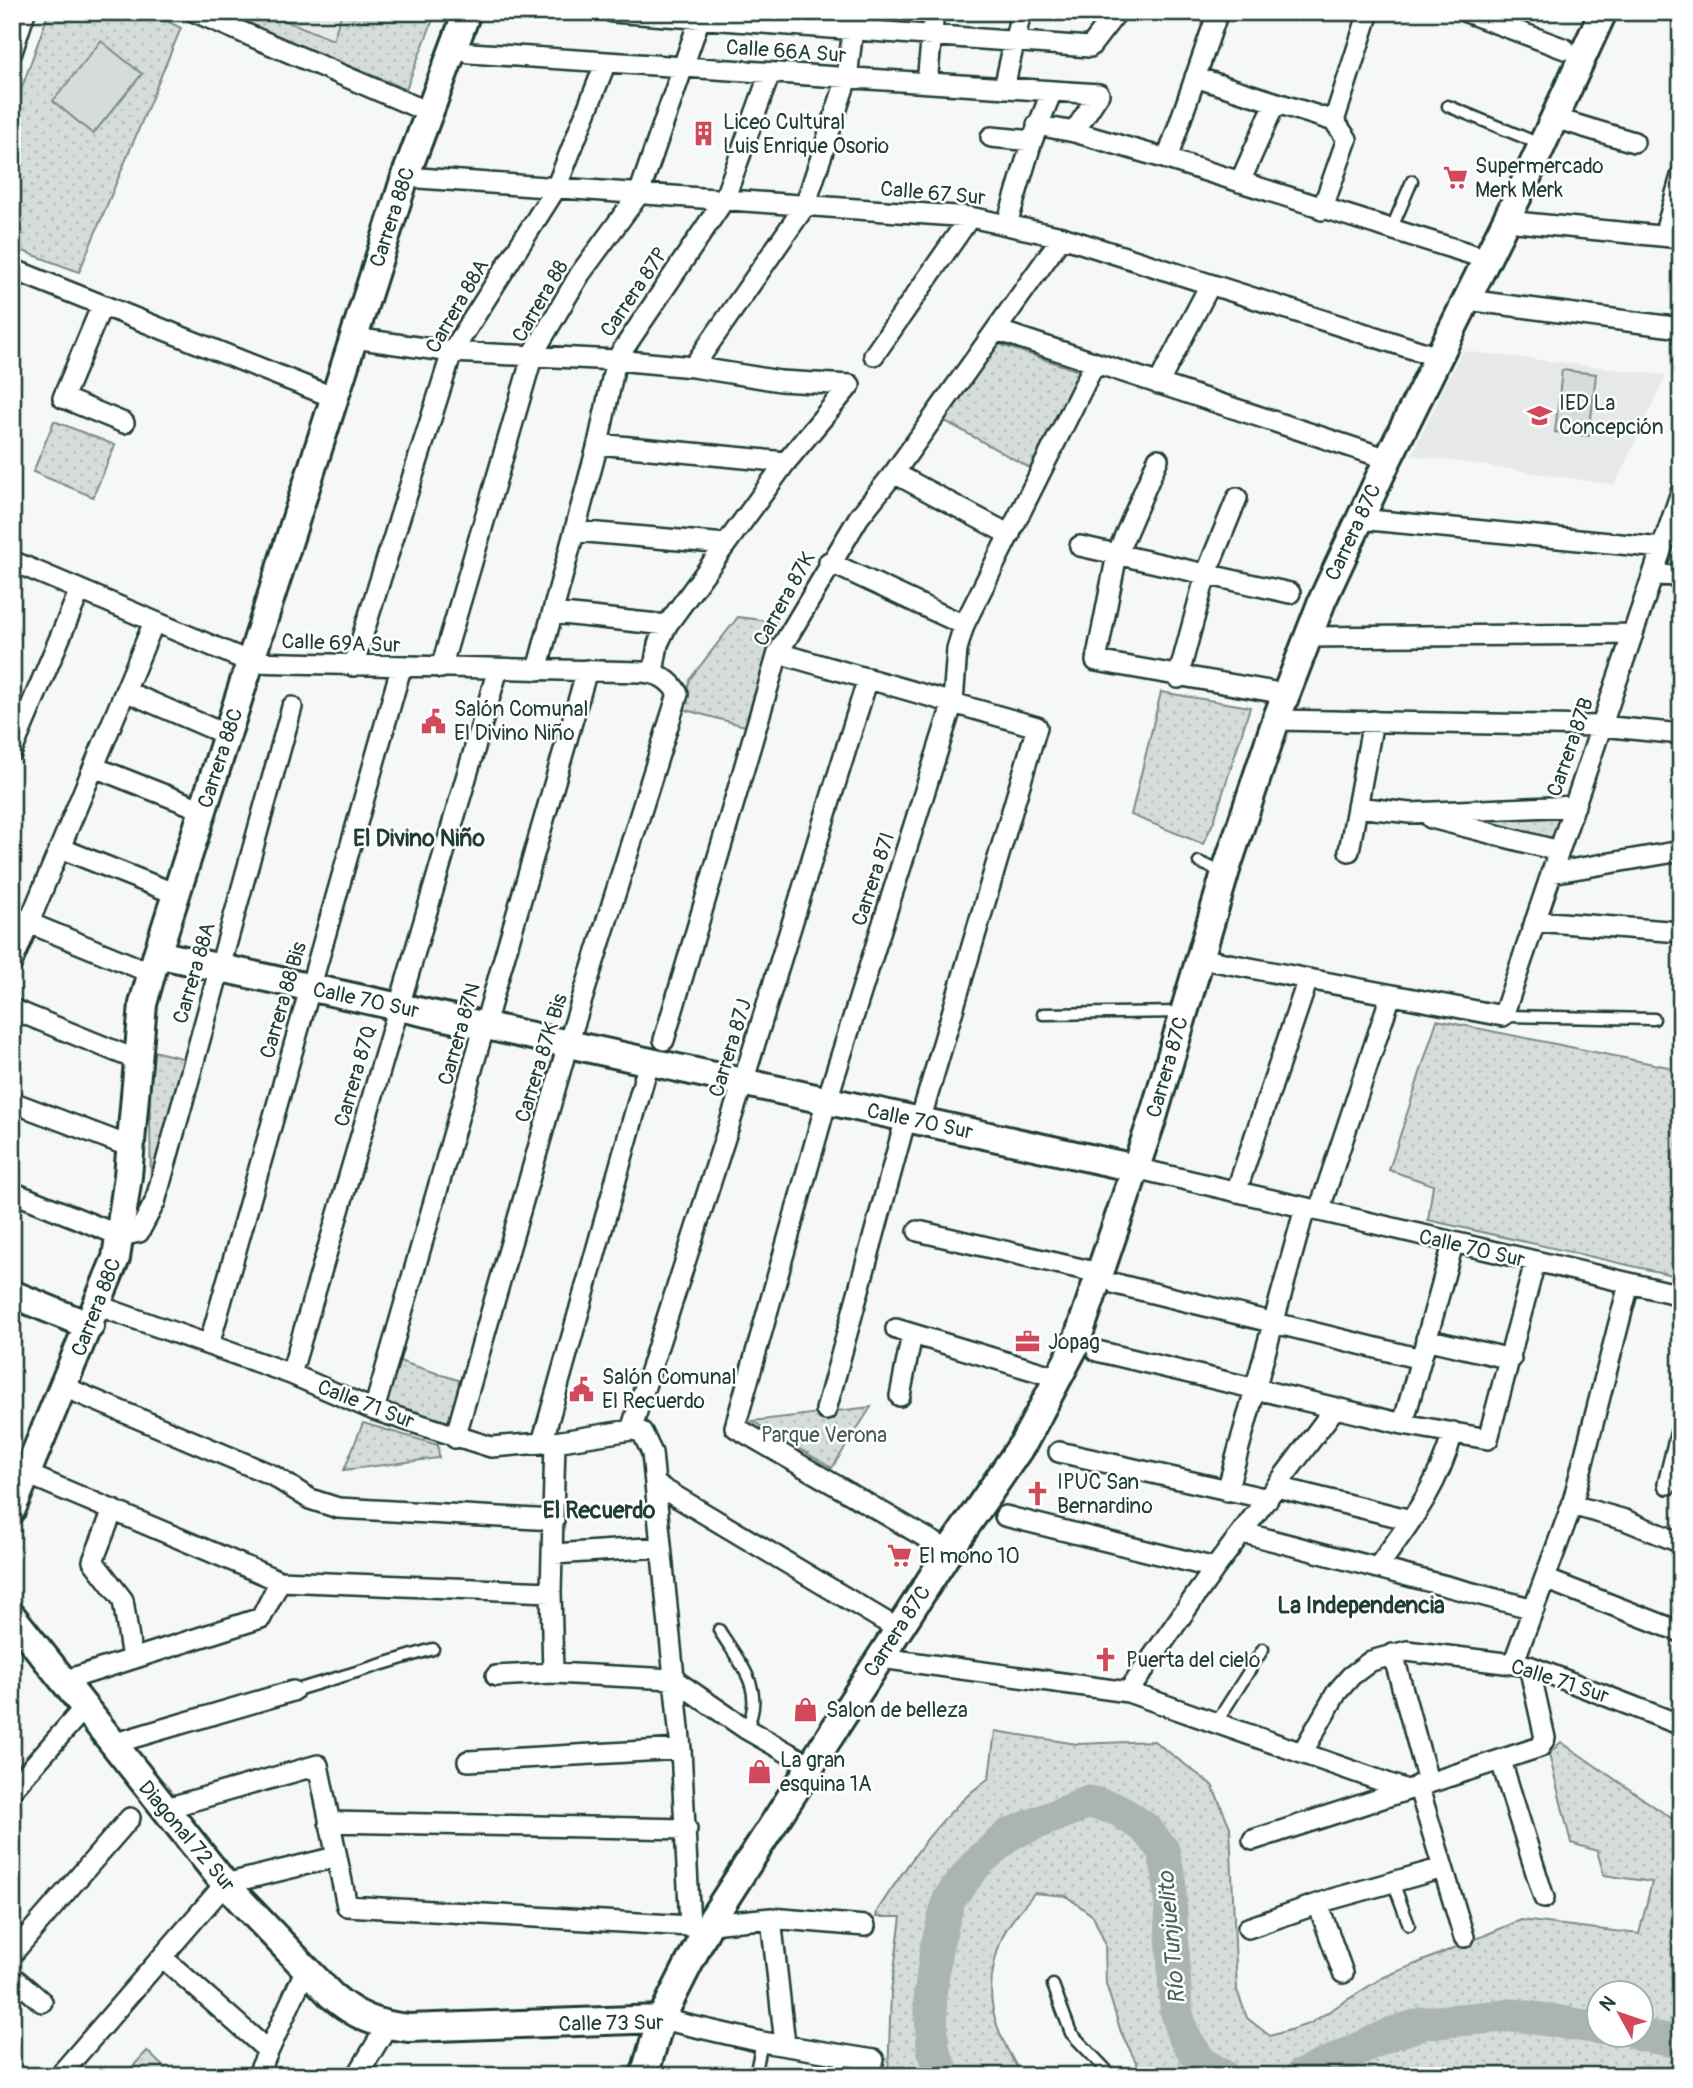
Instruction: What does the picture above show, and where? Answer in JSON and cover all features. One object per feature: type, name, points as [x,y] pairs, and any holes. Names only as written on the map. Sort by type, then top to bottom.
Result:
[{"type":"street","points":[[12,52],[25,12]]},
{"type":"street","points":[[195,12],[428,112]]},
{"type":"street","name":"Carrera 88C","points":[[12,1509],[94,1316],[121,1236],[143,1004],[154,963],[405,177],[467,12]]},
{"type":"street","points":[[612,12],[854,21],[930,35],[1090,47],[1117,12]]},
{"type":"street","points":[[927,83],[934,12]]},
{"type":"street","points":[[1004,88],[1021,12]]},
{"type":"street","points":[[1167,159],[1218,12]]},
{"type":"street","points":[[1334,121],[1369,12]]},
{"type":"street","name":"Carrera 87C","points":[[644,2076],[662,2019],[699,1925],[811,1766],[949,1551],[1024,1442],[1059,1378],[1107,1278],[1135,1168],[1154,1114],[1198,958],[1276,720],[1308,637],[1359,519],[1506,221],[1603,12]]},
{"type":"street","points":[[1470,13],[1565,49]]},
{"type":"street","name":"Carrera 88","points":[[440,668],[533,354],[580,274],[639,194],[701,15]]},
{"type":"street","points":[[693,367],[805,206],[847,78],[854,21]]},
{"type":"street","name":"Calle 66A Sur","points":[[470,53],[1099,94],[1074,132]]},
{"type":"street","name":"Carrera 88A","points":[[353,666],[452,352],[556,188],[606,62]]},
{"type":"street","name":"Carrera 87P","points":[[537,670],[598,444],[616,360],[724,200],[770,73]]},
{"type":"street","points":[[1195,78],[1334,121],[1347,139],[1322,210]]},
{"type":"street","points":[[1007,224],[1035,133],[1052,91]]},
{"type":"street","points":[[1240,182],[1275,103]]},
{"type":"street","points":[[1555,118],[1634,142]]},
{"type":"street","points":[[990,137],[1074,132],[1487,260]]},
{"type":"street","points":[[1506,221],[1672,237],[1681,176]]},
{"type":"street","name":"Calle 67 Sur","points":[[405,177],[971,218],[1007,224],[1062,237],[1438,357]]},
{"type":"street","points":[[874,355],[971,218]]},
{"type":"street","name":"Carrera 87K","points":[[664,1040],[778,653],[859,517],[894,473],[1062,237]]},
{"type":"street","points":[[13,271],[335,398]]},
{"type":"street","points":[[1158,383],[1210,285]]},
{"type":"street","points":[[1467,299],[1681,328]]},
{"type":"street","points":[[103,305],[63,398],[124,423]]},
{"type":"street","points":[[996,331],[1388,459]]},
{"type":"street","points":[[354,338],[452,352],[616,360],[693,367],[780,380],[850,385],[786,462],[667,625],[658,643],[653,673]]},
{"type":"street","name":"Carrera 87I","points":[[949,1551],[735,1427],[827,1100],[953,702],[957,649],[964,625],[1095,363]]},
{"type":"street","points":[[598,444],[786,462]]},
{"type":"street","points":[[1158,459],[1117,554],[1096,661],[1178,678],[1286,694]]},
{"type":"street","points":[[894,473],[1010,535]]},
{"type":"street","name":"Carrera 87B","points":[[1503,1016],[1681,492]]},
{"type":"street","points":[[1178,678],[1206,574],[1237,498]]},
{"type":"street","points":[[1359,519],[1662,548]]},
{"type":"street","points":[[575,531],[726,544]]},
{"type":"street","points":[[1080,546],[1290,593]]},
{"type":"street","name":"Calle 69A Sur","points":[[12,561],[250,662],[653,673]]},
{"type":"street","points":[[830,562],[964,625]]},
{"type":"street","points":[[1653,575],[1681,576]]},
{"type":"street","points":[[12,751],[80,590]]},
{"type":"street","points":[[553,613],[667,625]]},
{"type":"street","points":[[12,963],[21,919],[60,848],[153,622]]},
{"type":"street","points":[[1308,637],[1633,634]]},
{"type":"street","points":[[778,653],[1037,727],[913,1119],[826,1410]]},
{"type":"street","name":"Carrera 88 Bis","points":[[209,1345],[401,668]]},
{"type":"street","name":"Carrera 87Q","points":[[291,1374],[498,669]]},
{"type":"street","name":"Carrera 87N","points":[[374,1410],[587,670]]},
{"type":"street","name":"Carrera 87K Bis","points":[[455,1437],[568,1044],[678,694],[672,683],[653,673]]},
{"type":"street","name":"Carrera 87J","points":[[637,1431],[868,678]]},
{"type":"street","points":[[125,691],[227,735]]},
{"type":"street","name":"Carrera 88A","points":[[121,1236],[139,1232],[155,1202],[292,707]]},
{"type":"street","points":[[1276,720],[1601,726],[1681,734]]},
{"type":"street","points":[[1349,850],[1373,721]]},
{"type":"street","points":[[94,767],[203,810]]},
{"type":"street","points":[[1410,813],[1574,806]]},
{"type":"street","points":[[1357,807],[1410,813],[1559,851]]},
{"type":"street","points":[[60,848],[176,894]]},
{"type":"street","points":[[1551,873],[1681,851]]},
{"type":"street","name":"Calle 70 Sur","points":[[21,919],[154,963],[220,968],[1135,1168],[1681,1295]]},
{"type":"street","points":[[1535,921],[1681,932]]},
{"type":"street","points":[[1198,958],[1503,1016]]},
{"type":"street","points":[[1236,1192],[1308,979]]},
{"type":"street","points":[[1227,1491],[1273,1322],[1391,995]]},
{"type":"street","points":[[12,1009],[137,1060]]},
{"type":"street","points":[[553,1673],[551,1592],[554,1520],[549,1442],[649,1062]]},
{"type":"street","points":[[12,1102],[131,1147]]},
{"type":"street","points":[[12,1192],[121,1236]]},
{"type":"street","points":[[918,1231],[1421,1359]]},
{"type":"street","points":[[1403,1424],[1453,1244]]},
{"type":"street","points":[[1097,1351],[1403,1424],[1489,1438],[1535,1262]]},
{"type":"street","points":[[1252,1840],[1540,1747],[1545,1738],[1521,1665],[1534,1609],[1572,1505],[1629,1284]]},
{"type":"street","name":"Calle 71 Sur","points":[[12,1294],[209,1345],[291,1374],[374,1410],[491,1447],[637,1431]]},
{"type":"street","points":[[900,1396],[904,1332],[1059,1378]]},
{"type":"street","points":[[1426,1339],[1511,1359]]},
{"type":"street","points":[[64,1387],[272,1475],[310,1499],[338,1508],[554,1520]]},
{"type":"street","points":[[1128,1692],[1215,1568],[1244,1533],[1335,1408]]},
{"type":"street","points":[[637,1431],[652,1453],[687,1829],[699,1925]]},
{"type":"street","points":[[1668,1483],[1681,1431]]},
{"type":"street","points":[[1377,1568],[1443,1468],[1453,1432]]},
{"type":"street","points":[[1059,1452],[1227,1491],[1273,1493],[1411,1520]]},
{"type":"street","points":[[27,1474],[280,1581],[551,1592]]},
{"type":"street","points":[[655,1484],[898,1629]]},
{"type":"street","points":[[1572,1505],[1625,1520],[1681,1543]]},
{"type":"street","points":[[113,1510],[93,1561],[123,1600],[132,1659]]},
{"type":"street","points":[[1005,1516],[1215,1568]]},
{"type":"street","points":[[1244,1533],[1534,1609]]},
{"type":"street","points":[[554,1553],[661,1547]]},
{"type":"street","points":[[1545,1579],[1681,1632]]},
{"type":"street","points":[[63,1681],[261,1618],[280,1581]]},
{"type":"street","name":"Diagonal 72 Sur","points":[[16,1628],[63,1681],[163,1809],[226,1884],[306,1969],[351,2011],[387,2026]]},
{"type":"street","name":"Calle 71 Sur","points":[[1392,1654],[1441,1653],[1521,1665],[1681,1725]]},
{"type":"street","points":[[1301,1753],[1337,1692],[1371,1661],[1392,1654],[1417,1785],[1464,1937]]},
{"type":"street","points":[[881,1658],[1128,1692],[1301,1753],[1417,1785]]},
{"type":"street","points":[[496,1676],[553,1673],[673,1679],[746,1728],[811,1766]]},
{"type":"street","points":[[112,1744],[293,1691]]},
{"type":"street","points":[[12,1790],[84,1708]]},
{"type":"street","points":[[468,1761],[681,1749]]},
{"type":"street","points":[[1501,1761],[1545,1898]]},
{"type":"street","points":[[163,1809],[318,1765],[347,1906],[699,1925],[771,1918],[864,1926]]},
{"type":"street","points":[[12,1954],[130,1818]]},
{"type":"street","points":[[329,1822],[687,1829]]},
{"type":"street","points":[[59,2076],[226,1884],[337,1857]]},
{"type":"street","points":[[1248,1928],[1318,1904],[1443,1868]]},
{"type":"street","points":[[1318,1904],[1343,1973]]},
{"type":"street","points":[[771,1918],[785,2044]]},
{"type":"street","points":[[162,1958],[267,2049]]},
{"type":"street","points":[[257,2076],[267,2049],[306,1969]]},
{"type":"street","points":[[12,1976],[42,2002]]},
{"type":"street","name":"Calle 73 Sur","points":[[387,2026],[436,2028],[662,2019],[762,2042],[874,2060]]},
{"type":"street","points":[[357,2076],[387,2026]]},
{"type":"lane","points":[[1448,106],[1542,145]]},
{"type":"lane","points":[[1391,229],[1412,181]]},
{"type":"lane","points":[[1199,862],[1225,874]]},
{"type":"lane","points":[[1044,1014],[1183,1012]]},
{"type":"lane","points":[[1503,1016],[1654,1019]]},
{"type":"lane","points":[[719,1630],[754,1691],[756,1700],[746,1728]]},
{"type":"lane","points":[[293,1691],[433,1649]]},
{"type":"lane","points":[[1216,1723],[1263,1649]]},
{"type":"lane","points":[[1393,1882],[1409,1926]]},
{"type":"lane","points":[[1054,1985],[1071,2033],[1112,2076]]},
{"type":"lane","points":[[755,2076],[762,2042]]},
{"type":"lane","points":[[840,2076],[843,2055]]},
{"type":"shaded area","points":[[265,12],[342,12],[343,19],[334,40]]},
{"type":"shaded area","name":"IED La Concepción","points":[[1462,351],[1666,375],[1615,485],[1412,455]]},
{"type":"green space","points":[[49,12],[149,12],[181,28],[79,272],[12,247],[12,115]]},
{"type":"green space","points":[[217,12],[265,12],[333,40],[342,12],[436,12],[406,89]]},
{"type":"green space","points":[[101,41],[142,74],[93,134],[53,101]]},
{"type":"green space","points":[[996,343],[1079,371],[1030,468],[943,420]]},
{"type":"green space","points":[[1562,370],[1596,374],[1589,436],[1555,432]]},
{"type":"green space","points":[[54,421],[115,445],[93,497],[33,472]]},
{"type":"green space","points":[[738,617],[776,622],[745,726],[682,709],[690,679]]},
{"type":"green space","points":[[1161,692],[1250,707],[1214,821],[1203,844],[1131,815]]},
{"type":"green space","points":[[1563,812],[1553,838],[1432,815]]},
{"type":"green space","points":[[1437,1020],[1668,1067],[1681,1084],[1681,1277],[1428,1220],[1433,1185],[1389,1170]]},
{"type":"green space","points":[[149,1050],[186,1059],[151,1192]]},
{"type":"green space","points":[[399,1361],[461,1381],[448,1426],[386,1406]]},
{"type":"green space","name":"Parque Verona","points":[[871,1407],[832,1468],[752,1421]]},
{"type":"green space","points":[[363,1423],[438,1445],[439,1458],[344,1470]]},
{"type":"green space","points":[[995,1731],[1077,1744],[1154,1741],[1212,1785],[1230,1827],[1237,1990],[1247,2018],[1270,2036],[1309,2024],[1382,1978],[1521,1920],[1639,1934],[1652,1882],[1604,1875],[1597,1851],[1571,1843],[1549,1754],[1561,1742],[1681,1825],[1681,1939],[1673,1967],[1681,1970],[1681,2076],[1143,2076],[1121,2032],[1106,1984],[1105,1943],[1093,1916],[1066,1896],[1034,1893],[1012,1920],[1002,1938],[992,1977],[991,1994],[997,2025],[1022,2076],[888,2076],[891,1992],[901,1917],[876,1917],[877,1911],[914,1856],[971,1792],[989,1778]]},
{"type":"green space","points":[[147,2051],[173,2076],[124,2076]]},
{"type":"waterway","name":"Río Tunjuelito","points":[[944,2076],[933,2049],[930,1996],[936,1949],[949,1899],[977,1863],[1010,1834],[1089,1802],[1117,1809],[1145,1828],[1163,1850],[1169,1877],[1176,2009],[1183,2035],[1201,2062],[1223,2076]]},
{"type":"waterway","name":"Río Tunjuelito","points":[[1300,2076],[1391,2034],[1424,2023],[1516,2015],[1584,2026]]},
{"type":"waterway","name":"Río Tunjuelito","points":[[1654,2037],[1681,2042]]},
{"type":"place","name":"Liceo Cultural Luis Enrique Osorio","points":[[703,134]]},
{"type":"place","name":"Supermercado Merk Merk","points":[[1455,178]]},
{"type":"place","name":"IED La Concepción","points":[[1539,415]]},
{"type":"place","name":"Salón Comunal El Divino Niño","points":[[434,721]]},
{"type":"place","name":"Jopag","points":[[1028,1342]]},
{"type":"place","name":"Salón Comunal El Recuerdo","points":[[582,1389]]},
{"type":"place","name":"IPUC San Bernardino","points":[[1037,1494]]},
{"type":"place","name":"El mono 10","points":[[899,1556]]},
{"type":"place","name":"Puerta del cielo","points":[[1106,1660]]},
{"type":"place","name":"Salon de belleza","points":[[806,1710]]},
{"type":"place","name":"La gran esquina 1A","points":[[760,1772]]},
{"type":"district","name":"El Divino Niño","points":[[419,838]]},
{"type":"district","name":"El Recuerdo","points":[[599,1510]]},
{"type":"district","name":"La Independencia","points":[[1361,1605]]}]
